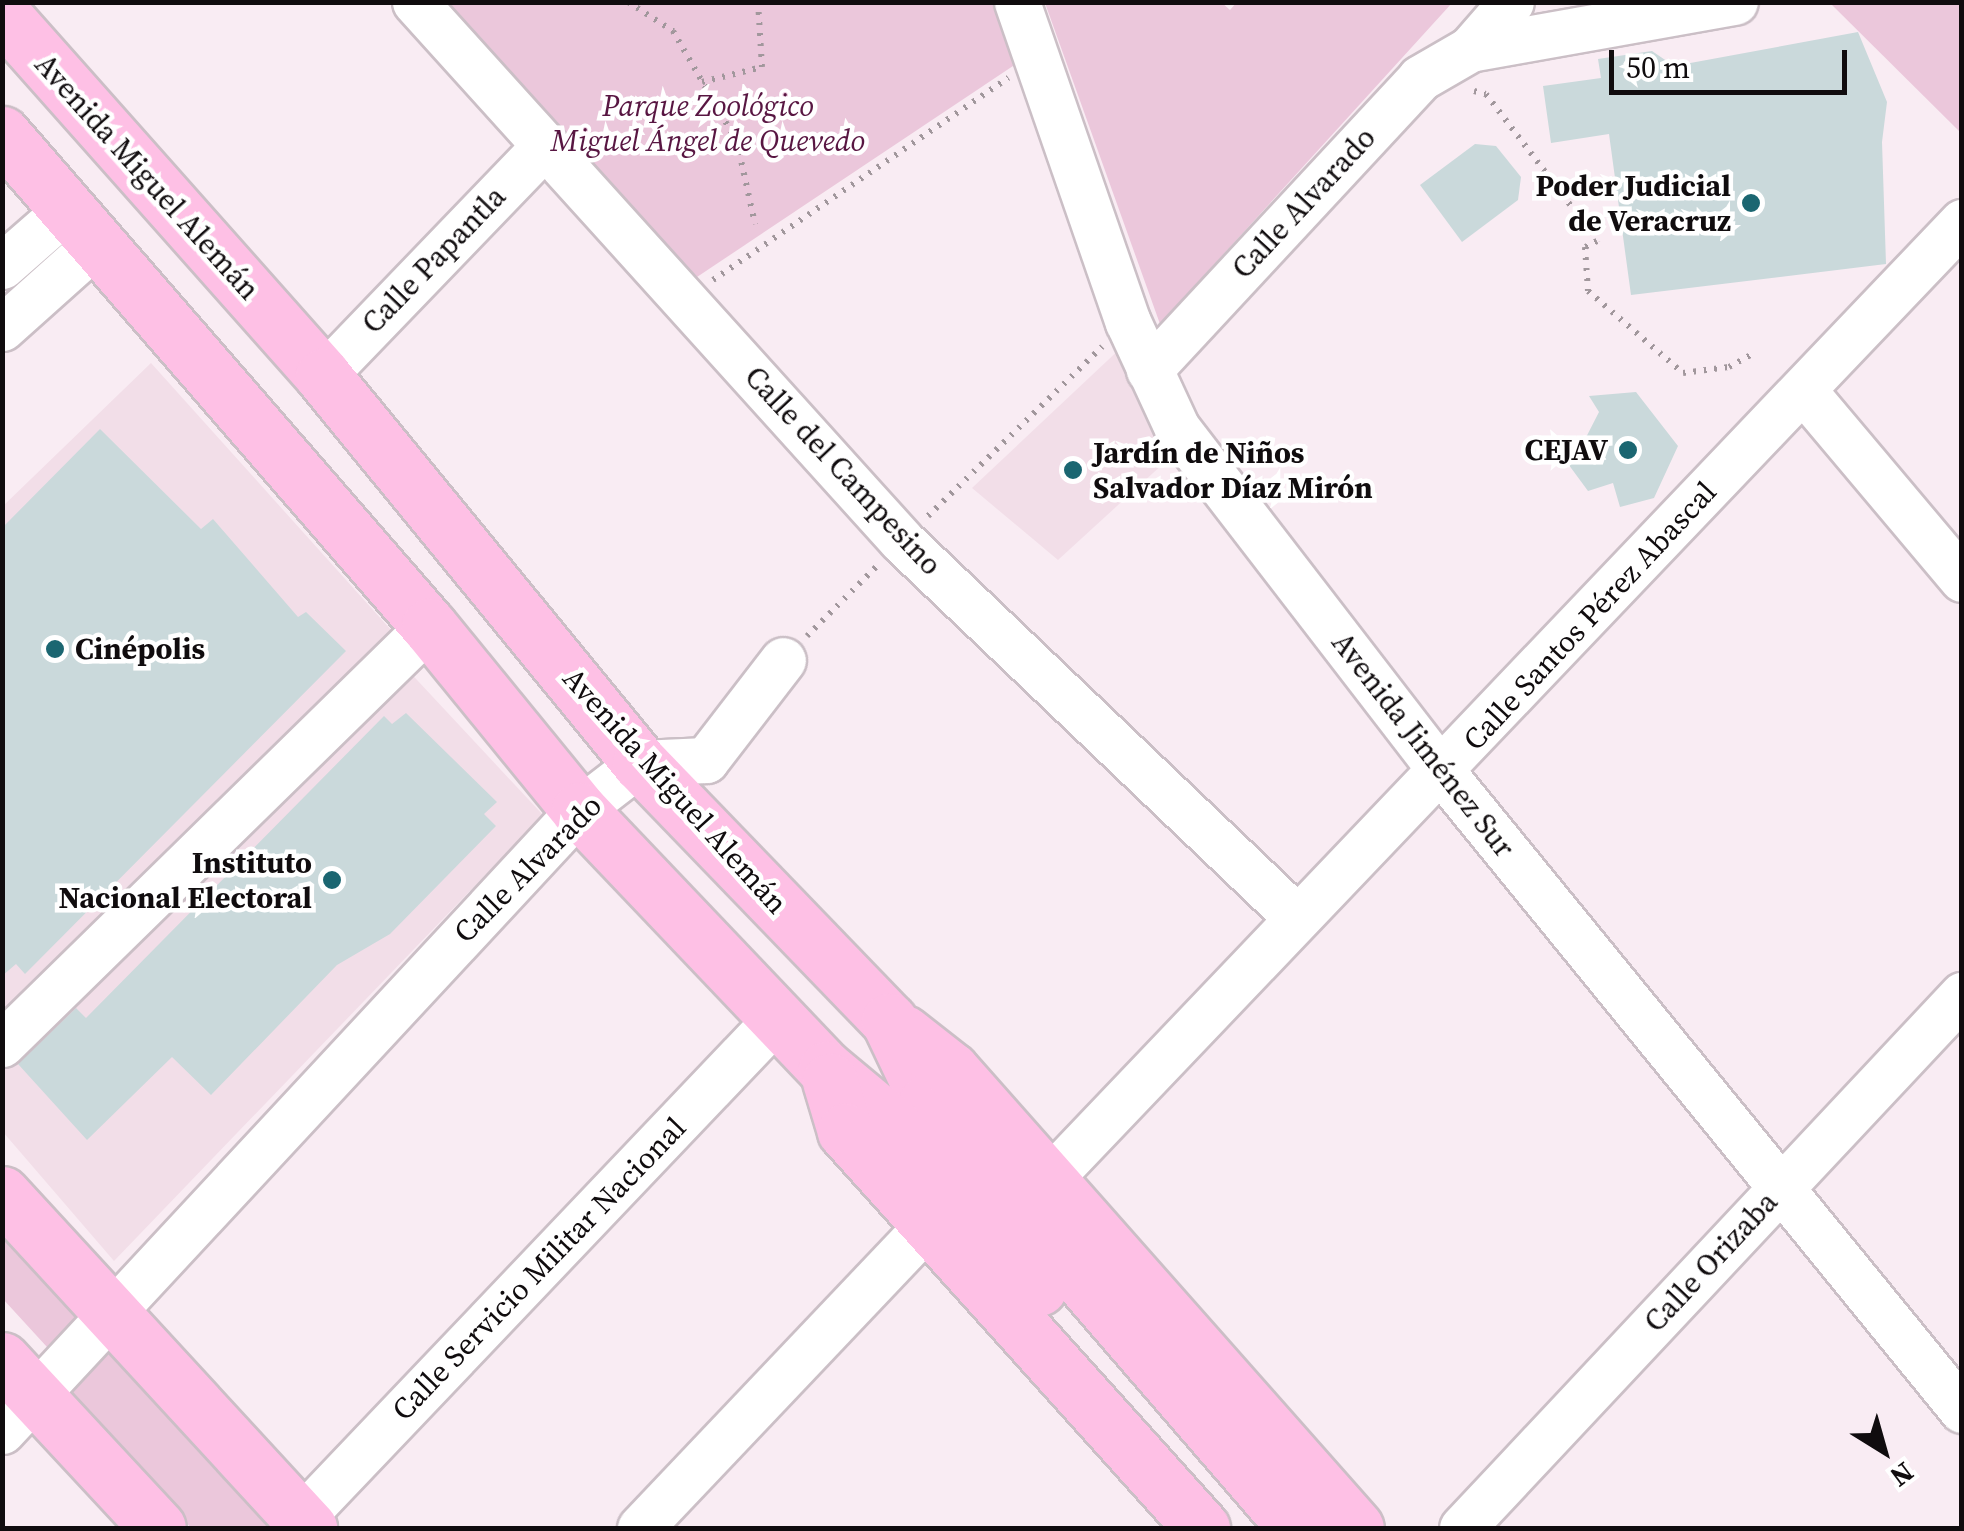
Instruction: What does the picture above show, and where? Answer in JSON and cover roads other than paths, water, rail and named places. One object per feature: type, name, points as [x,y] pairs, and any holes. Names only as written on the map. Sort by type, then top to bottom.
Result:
[{"type":"main road","name":"Avenida Miguel Alemán","points":[[2,14],[323,376],[640,763],[889,1021],[927,1101],[1296,1528]]},
{"type":"main road","points":[[2,134],[429,626],[579,810],[826,1068],[892,1124],[1255,1528]]},
{"type":"main road","points":[[889,1021],[951,1070],[1356,1528]]},
{"type":"main road","points":[[826,1068],[845,1131],[1202,1528]]},
{"type":"main road","points":[[2,1194],[304,1524]]},
{"type":"main road","points":[[13,1396],[158,1528]]},
{"type":"street","name":"Calle del Campesino","points":[[414,2],[902,541],[1296,917]]},
{"type":"street","name":"Avenida Jiménez Sur","points":[[1017,2],[1128,322],[1148,370],[1186,441],[1442,772],[1962,1410]]},
{"type":"street","name":"Calle Alvarado","points":[[1148,370],[1420,78],[1470,48],[1512,2]]},
{"type":"street","points":[[1567,34],[1599,2]]},
{"type":"street","name":"Calle Alvarado","points":[[1470,48],[1735,2]]},
{"type":"street","name":"Calle Papantla","points":[[323,376],[544,145]]},
{"type":"street","name":"Calle Santos Pérez Abascal","points":[[1049,1179],[1296,917],[1442,772],[1962,222]]},
{"type":"street","points":[[2,266],[82,226]]},
{"type":"street","points":[[2,328],[82,226]]},
{"type":"street","points":[[1803,390],[1962,579]]},
{"type":"street","points":[[2,1044],[429,626]]},
{"type":"street","points":[[640,763],[706,760],[783,660]]},
{"type":"street","name":"Calle Alvarado","points":[[13,1396],[110,1310],[579,810],[640,763]]},
{"type":"street","name":"Calle Orizaba","points":[[1462,1528],[1962,995]]},
{"type":"street","name":"Calle Servicio Militar Nacional","points":[[304,1524],[778,1018]]},
{"type":"street","points":[[640,1528],[929,1223]]},
{"type":"place","name":"Poder Judicial de Veracruz","points":[[1751,203]]},
{"type":"place","name":"CEJAV","points":[[1628,450]]},
{"type":"place","name":"Jardín de Niños Salvador Díaz Mirón","points":[[1073,470]]},
{"type":"place","name":"Cinépolis","points":[[55,649]]},
{"type":"place","name":"Instituto Nacional Electoral","points":[[332,880]]},
{"type":"park label","name":"Parque Zoológico Miguel Ángel de Quevedo","points":[[708,123]]}]
